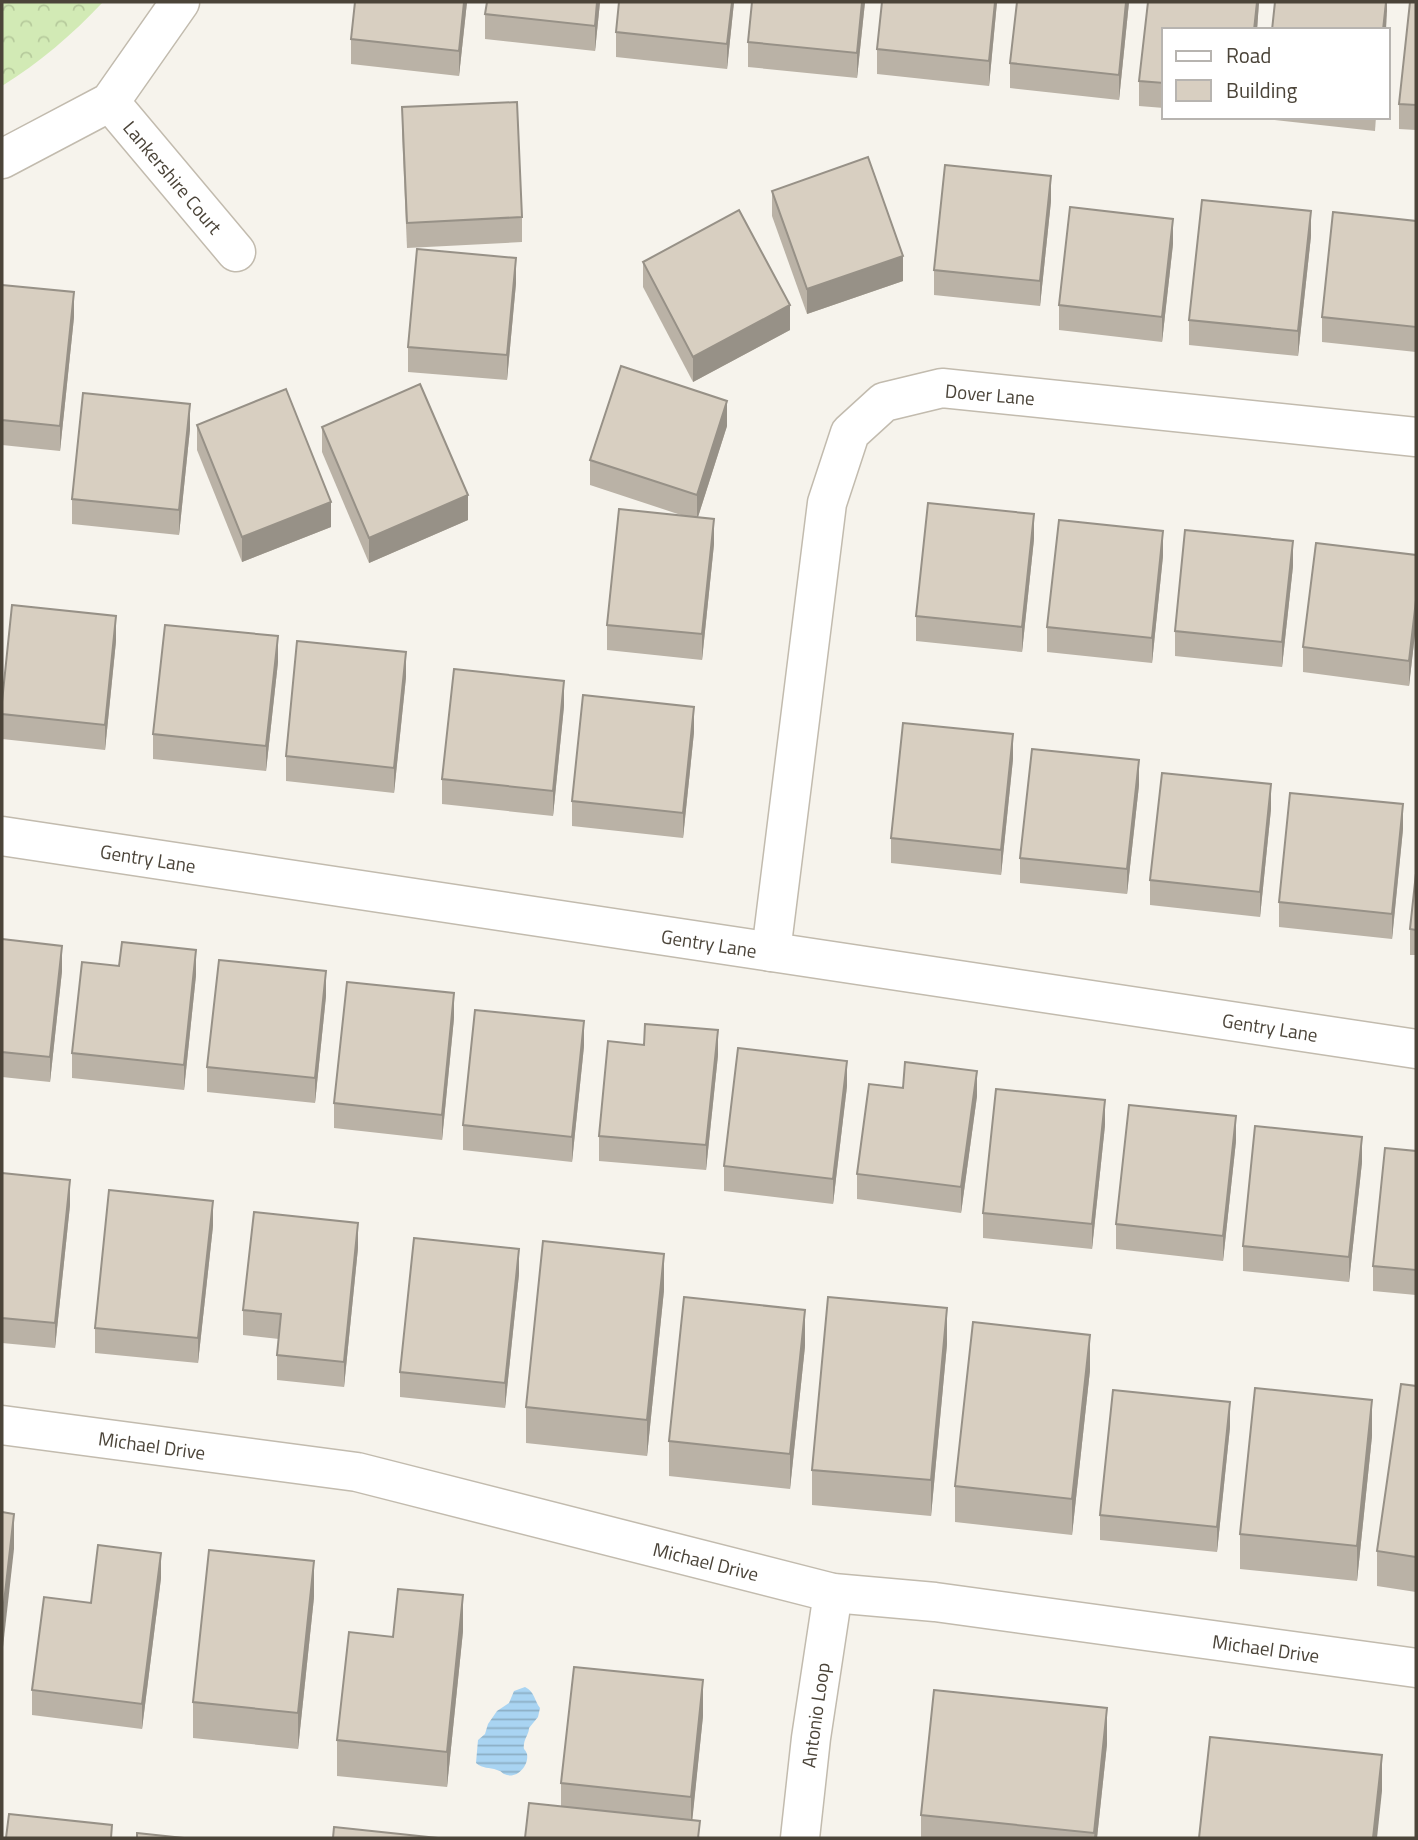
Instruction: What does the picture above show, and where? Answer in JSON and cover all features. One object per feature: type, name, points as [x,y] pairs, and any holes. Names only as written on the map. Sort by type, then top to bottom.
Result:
[{"type":"street","points":[[2,159],[110,102],[180,2]]},
{"type":"street","name":"Lankershire Court","points":[[110,102],[236,252]]},
{"type":"street","name":"Dover Lane","points":[[771,952],[827,503],[850,433],[884,402],[942,388],[1416,437]]},
{"type":"street","name":"Gentry Lane","points":[[2,836],[1416,1049]]},
{"type":"street","name":"Michael Drive","points":[[2,1425],[357,1472],[833,1593],[949,1604],[1416,1668]]},
{"type":"street","name":"Antonio Loop","points":[[800,1838],[811,1738],[833,1593]]},
{"type":"green space","points":[[2,2],[103,2],[55,47],[2,86]]},
{"type":"water","points":[[525,1687],[533,1694],[540,1708],[525,1742],[527,1758],[524,1766],[519,1773],[507,1775],[479,1765],[476,1763],[478,1740],[485,1734],[497,1711],[509,1703],[514,1691]]},
{"type":"building","points":[[355,2],[464,2],[459,51],[351,39]]},
{"type":"building","points":[[487,2],[597,2],[595,26],[485,14]]},
{"type":"building","points":[[619,2],[732,2],[727,44],[616,32]]},
{"type":"building","points":[[752,2],[862,2],[857,53],[748,42]]},
{"type":"building","points":[[882,2],[995,2],[989,61],[877,49]]},
{"type":"building","points":[[1017,2],[1126,2],[1119,75],[1010,63]]},
{"type":"building","points":[[1148,2],[1257,2],[1254,28],[1162,28],[1162,83],[1139,81]]},
{"type":"building","points":[[1275,2],[1386,2],[1383,28],[1272,28]]},
{"type":"building","points":[[1410,2],[1416,2],[1416,105],[1399,104]]},
{"type":"building","points":[[517,102],[522,217],[407,223],[402,107]]},
{"type":"building","points":[[868,157],[903,256],[807,289],[772,191]]},
{"type":"building","points":[[945,165],[1051,176],[1040,281],[934,270]]},
{"type":"building","points":[[1202,200],[1311,211],[1298,331],[1189,320]]},
{"type":"building","points":[[1070,207],[1173,219],[1162,317],[1059,305]]},
{"type":"building","points":[[739,210],[790,305],[693,357],[643,262]]},
{"type":"building","points":[[1333,212],[1416,221],[1416,327],[1322,317]]},
{"type":"building","points":[[417,249],[516,258],[507,355],[408,347]]},
{"type":"building","points":[[2,285],[74,292],[60,426],[2,420]]},
{"type":"building","points":[[621,366],[727,401],[697,495],[590,460]]},
{"type":"building","points":[[420,384],[468,495],[369,538],[322,427]]},
{"type":"building","points":[[286,389],[331,502],[242,537],[197,425]]},
{"type":"building","points":[[83,393],[190,404],[179,510],[72,499]]},
{"type":"building","points":[[928,503],[1034,514],[1022,627],[916,616]]},
{"type":"building","points":[[619,509],[714,519],[702,634],[607,625]]},
{"type":"building","points":[[1059,520],[1163,531],[1152,638],[1047,627]]},
{"type":"building","points":[[1185,530],[1293,541],[1282,642],[1175,631]]},
{"type":"building","points":[[1316,543],[1416,555],[1416,600],[1409,661],[1303,647]]},
{"type":"building","points":[[12,605],[116,616],[105,725],[2,714]]},
{"type":"building","points":[[165,625],[278,636],[266,746],[153,734]]},
{"type":"building","points":[[297,641],[406,652],[394,768],[286,756]]},
{"type":"building","points":[[454,669],[564,681],[553,791],[442,779]]},
{"type":"building","points":[[583,695],[694,707],[683,813],[572,801]]},
{"type":"building","points":[[903,723],[1013,734],[1001,850],[891,838]]},
{"type":"building","points":[[1032,749],[1139,760],[1127,869],[1020,858]]},
{"type":"building","points":[[1162,773],[1271,784],[1260,892],[1150,880]]},
{"type":"building","points":[[1290,793],[1403,804],[1392,914],[1279,902]]},
{"type":"building","points":[[1416,873],[1416,930],[1410,929]]},
{"type":"building","points":[[2,939],[62,946],[50,1057],[2,1052]]},
{"type":"building","points":[[122,942],[196,950],[184,1065],[72,1053],[82,962],[119,966]]},
{"type":"building","points":[[219,960],[326,971],[315,1078],[207,1067]]},
{"type":"building","points":[[347,982],[454,993],[442,1115],[334,1103]]},
{"type":"building","points":[[475,1010],[584,1021],[572,1137],[463,1125]]},
{"type":"building","points":[[645,1024],[718,1030],[706,1145],[599,1136],[608,1041],[644,1045]]},
{"type":"building","points":[[738,1048],[847,1061],[833,1179],[724,1166]]},
{"type":"building","points":[[905,1062],[977,1071],[961,1187],[857,1174],[869,1084],[903,1088]]},
{"type":"building","points":[[996,1089],[1105,1100],[1092,1224],[983,1213]]},
{"type":"building","points":[[1129,1105],[1236,1116],[1223,1236],[1116,1224]]},
{"type":"building","points":[[1255,1126],[1362,1137],[1349,1257],[1243,1246]]},
{"type":"building","points":[[1385,1148],[1416,1151],[1416,1270],[1373,1266]]},
{"type":"building","points":[[2,1173],[70,1180],[55,1323],[2,1318]]},
{"type":"building","points":[[109,1190],[213,1201],[198,1338],[95,1328]]},
{"type":"building","points":[[254,1212],[358,1223],[344,1362],[277,1355],[281,1314],[243,1310]]},
{"type":"building","points":[[414,1238],[519,1249],[505,1383],[400,1372]]},
{"type":"building","points":[[543,1241],[664,1254],[647,1420],[526,1407]]},
{"type":"building","points":[[684,1297],[805,1310],[790,1454],[669,1441]]},
{"type":"building","points":[[828,1297],[947,1308],[931,1480],[812,1470]]},
{"type":"building","points":[[973,1322],[1090,1335],[1072,1499],[955,1486]]},
{"type":"building","points":[[1401,1384],[1416,1386],[1416,1557],[1377,1551]]},
{"type":"building","points":[[1255,1388],[1372,1400],[1357,1546],[1240,1534]]},
{"type":"building","points":[[1113,1390],[1230,1402],[1217,1527],[1100,1515]]},
{"type":"building","points":[[2,1512],[14,1514],[2,1620]]},
{"type":"building","points":[[98,1545],[161,1553],[142,1704],[32,1690],[44,1597],[91,1603]]},
{"type":"building","points":[[209,1550],[314,1561],[298,1713],[193,1702]]},
{"type":"building","points":[[398,1589],[463,1595],[447,1752],[337,1740],[349,1632],[393,1637]]},
{"type":"building","points":[[574,1667],[703,1680],[691,1797],[561,1783]]},
{"type":"building","points":[[934,1690],[1107,1708],[1094,1833],[921,1815]]},
{"type":"building","points":[[1210,1737],[1382,1755],[1373,1838],[1199,1838]]},
{"type":"building","points":[[529,1803],[700,1821],[698,1838],[525,1838]]},
{"type":"building","points":[[9,1814],[112,1825],[111,1838],[6,1838]]},
{"type":"building","points":[[334,1827],[438,1838],[333,1838]]},
{"type":"building","points":[[137,1833],[184,1838],[137,1838]]}]
